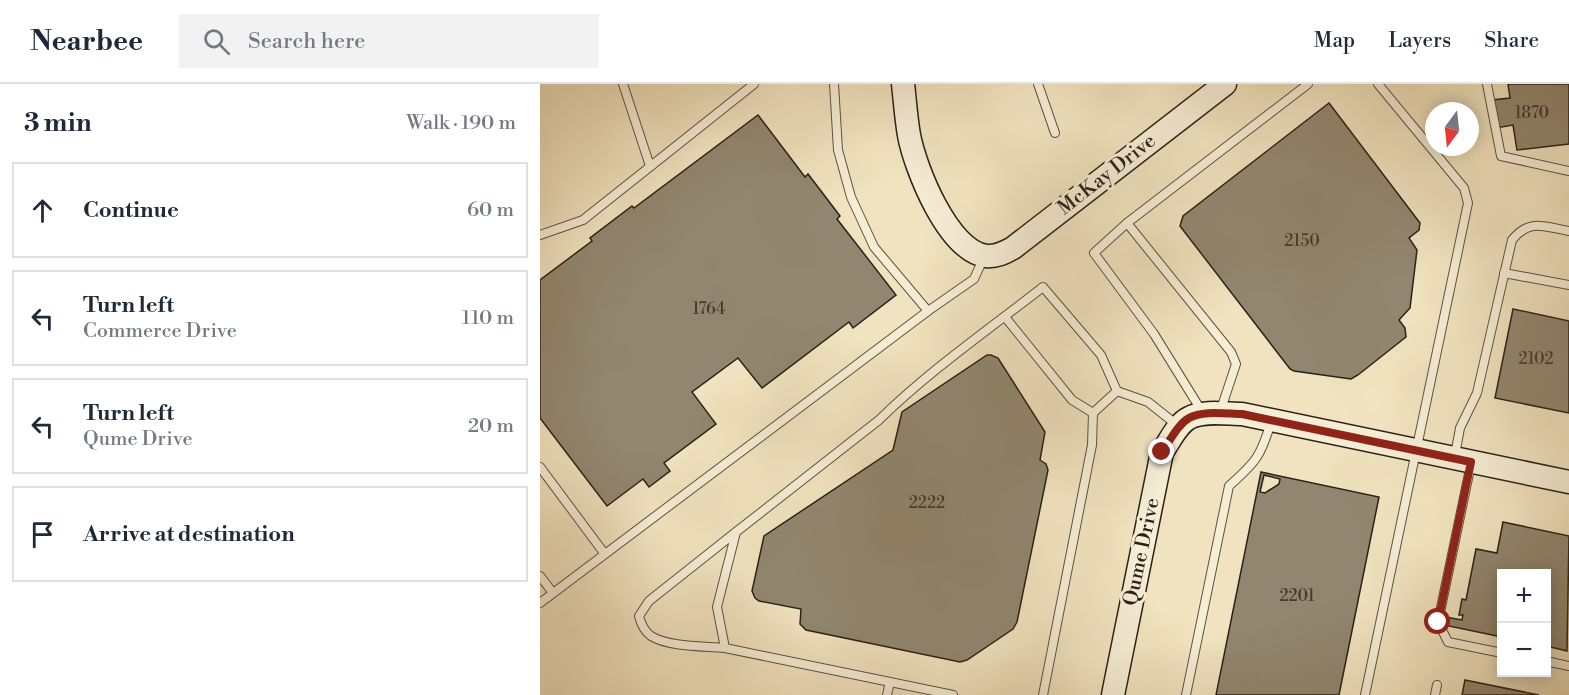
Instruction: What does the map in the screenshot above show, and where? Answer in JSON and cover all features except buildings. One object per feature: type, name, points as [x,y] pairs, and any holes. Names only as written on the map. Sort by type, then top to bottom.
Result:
[{"type":"street","points":[[903,84],[909,135],[920,172],[939,211],[959,240],[985,256]]},
{"type":"street","name":"McKay Drive","points":[[985,256],[999,255],[1012,248],[1226,84]]},
{"type":"street","points":[[1198,418],[1242,414],[1569,482]]},
{"type":"street","name":"Qume Drive","points":[[1113,695],[1162,452],[1198,418]]},
{"type":"lane","points":[[623,84],[650,166]]},
{"type":"lane","points":[[540,235],[583,220],[754,84]]},
{"type":"lane","points":[[834,84],[838,150],[851,197],[874,247],[928,310]]},
{"type":"lane","points":[[1038,84],[1055,133]]},
{"type":"lane","points":[[1198,418],[1154,334],[1094,253],[1127,223],[1308,84]]},
{"type":"lane","points":[[1365,695],[1468,203],[1464,188],[1378,84]]},
{"type":"lane","points":[[1487,84],[1501,156],[1569,171]]},
{"type":"lane","points":[[1127,223],[1231,352],[1236,364],[1198,418]]},
{"type":"lane","points":[[1497,652],[1448,642],[1438,622],[1463,460],[1460,428],[1477,393],[1509,248],[1520,230],[1533,225],[1569,231]]},
{"type":"lane","points":[[540,603],[928,310],[974,279],[985,256]]},
{"type":"lane","points":[[1504,273],[1569,285]]},
{"type":"lane","points":[[953,695],[725,648],[664,641],[645,630],[639,616],[649,601],[1043,287],[1101,355],[1117,391],[1198,418]]},
{"type":"lane","points":[[1005,316],[1072,400],[1093,413]]},
{"type":"lane","points":[[1043,695],[1092,445],[1093,413],[1117,391]]},
{"type":"lane","points":[[1186,695],[1229,486],[1253,464],[1264,445],[1272,420]]},
{"type":"lane","points":[[540,467],[604,553]]},
{"type":"lane","points":[[725,648],[717,607],[736,532]]},
{"type":"lane","points":[[540,576],[553,593]]},
{"type":"lane","points":[[1551,663],[1569,666]]},
{"type":"lane","points":[[887,695],[890,682]]},
{"type":"lane","points":[[1435,695],[1437,685]]},
{"type":"route","points":[[1162,452],[1179,427],[1190,417],[1204,414],[1242,414],[1471,462],[1438,622]]}]
